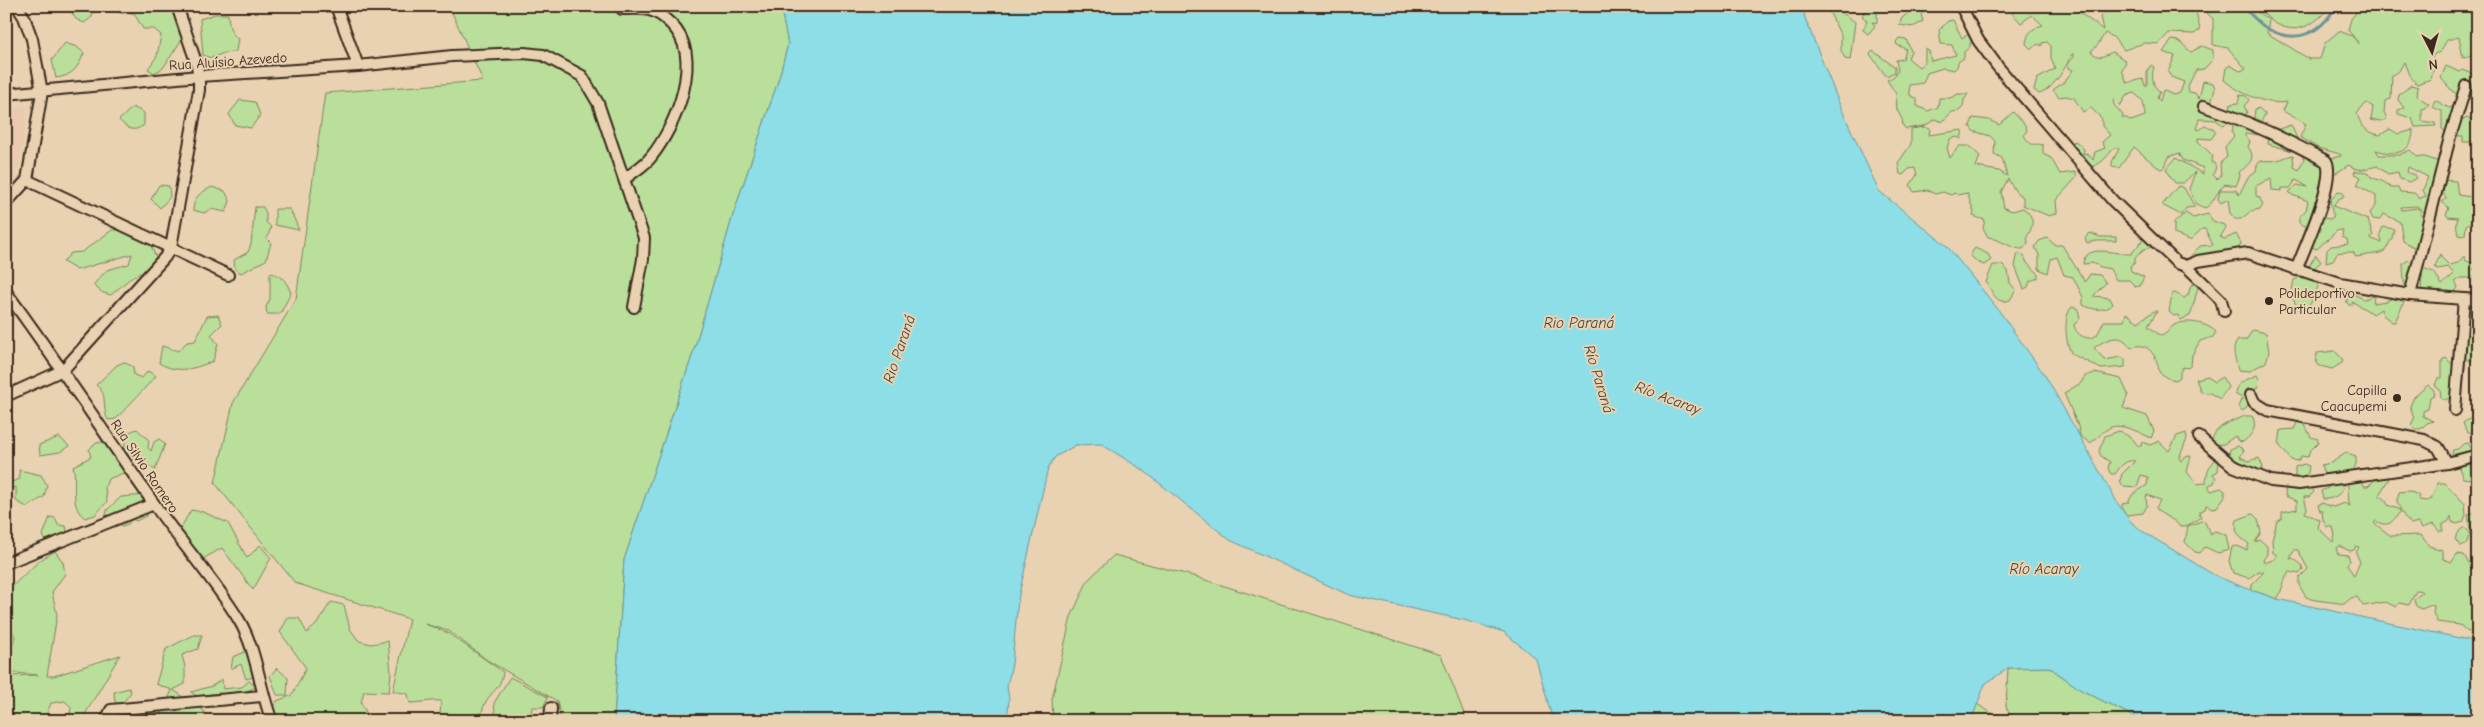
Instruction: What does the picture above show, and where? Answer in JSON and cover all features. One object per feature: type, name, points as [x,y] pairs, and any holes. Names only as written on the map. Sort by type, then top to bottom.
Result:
[{"type":"street","points":[[6,204],[27,180],[42,92],[32,39],[24,17],[17,6]]},
{"type":"street","points":[[6,396],[63,370],[165,257],[171,247],[199,76],[177,6]]},
{"type":"street","points":[[336,6],[358,66]]},
{"type":"street","points":[[1961,6],[1978,40],[1998,67],[2113,201],[2177,263],[2186,266],[2221,300],[2224,311]]},
{"type":"street","points":[[622,8],[650,10],[666,19],[680,32],[687,50],[683,90],[671,126],[650,158],[625,180]]},
{"type":"street","name":"Rua Aluísio Azevedo","points":[[6,94],[199,76],[358,66],[452,56],[524,53],[543,55],[582,76],[598,103],[644,238],[643,259],[634,307]]},
{"type":"street","points":[[2410,296],[2450,137],[2466,86]]},
{"type":"street","points":[[2204,106],[2246,120],[2276,134],[2326,161],[2329,166],[2328,183],[2296,270]]},
{"type":"street","points":[[27,180],[228,275]]},
{"type":"street","points":[[2186,266],[2198,261],[2248,253],[2340,283],[2410,296],[2478,300]]},
{"type":"street","name":"Rua Silvio Romero","points":[[6,292],[63,370],[154,504],[240,621],[255,658],[262,696],[272,721]]},
{"type":"street","points":[[2455,410],[2464,299]]},
{"type":"street","points":[[2251,395],[2254,402],[2267,410],[2424,440],[2438,447],[2447,464]]},
{"type":"street","points":[[2199,437],[2233,466],[2271,481],[2299,484],[2447,464],[2478,455]]},
{"type":"street","points":[[6,563],[154,504]]},
{"type":"street","points":[[106,721],[111,710],[262,696]]},
{"type":"street","points":[[550,721],[551,708]]},
{"type":"shaded area","points":[[27,106],[20,164],[6,182],[6,108]]},
{"type":"green space","points":[[82,6],[94,7],[92,17],[84,23],[76,19],[72,13]]},
{"type":"green space","points":[[112,6],[171,6],[188,30],[163,68],[154,73],[148,69],[157,56],[161,35],[154,29],[143,29],[134,13],[120,13]]},
{"type":"green space","points":[[449,6],[776,6],[782,14],[788,44],[779,78],[733,215],[694,350],[624,560],[614,721],[561,721],[557,701],[487,660],[449,631],[425,624],[448,633],[503,672],[502,679],[485,704],[481,721],[443,721],[440,715],[441,701],[410,703],[408,694],[393,691],[409,619],[295,583],[215,483],[233,403],[296,299],[325,93],[483,81]]},
{"type":"green space","points":[[1864,6],[1877,6],[1877,23],[1872,22],[1875,26],[1868,34],[1863,30],[1867,21],[1862,16],[1866,9]]},
{"type":"green space","points":[[1916,6],[1933,6],[1921,14],[1923,21],[1916,26],[1899,25],[1902,18]]},
{"type":"green space","points":[[2025,6],[2080,6],[2078,11],[2103,30],[2100,17],[2110,6],[2191,6],[2196,11],[2200,30],[2194,34],[2169,33],[2159,44],[2144,43],[2124,50],[2113,37],[2105,33],[2097,46],[2091,51],[2099,57],[2113,52],[2126,61],[2122,70],[2127,83],[2143,79],[2145,86],[2147,85],[2147,73],[2151,65],[2154,67],[2153,81],[2155,87],[2160,92],[2157,98],[2160,101],[2163,90],[2173,95],[2180,93],[2184,82],[2171,77],[2168,72],[2175,56],[2163,52],[2172,40],[2179,41],[2191,52],[2202,46],[2213,50],[2213,59],[2204,69],[2196,70],[2188,86],[2189,92],[2195,93],[2199,99],[2203,81],[2213,83],[2215,88],[2211,103],[2213,108],[2229,117],[2228,123],[2223,125],[2216,120],[2199,119],[2196,129],[2199,130],[2205,126],[2213,128],[2216,132],[2211,139],[2198,138],[2198,141],[2213,156],[2211,163],[2214,163],[2216,167],[2213,175],[2217,179],[2221,176],[2220,163],[2227,157],[2225,147],[2234,136],[2230,112],[2231,104],[2238,103],[2240,95],[2246,96],[2249,100],[2244,106],[2247,112],[2243,120],[2249,122],[2254,118],[2255,109],[2259,108],[2265,114],[2260,124],[2264,132],[2261,135],[2246,133],[2245,136],[2250,141],[2248,147],[2252,158],[2249,164],[2239,172],[2240,176],[2236,186],[2225,184],[2205,208],[2196,204],[2189,189],[2195,172],[2183,183],[2175,183],[2166,169],[2176,158],[2203,174],[2203,168],[2183,160],[2179,153],[2169,157],[2165,167],[2161,169],[2134,147],[2119,168],[2112,167],[2112,162],[2119,149],[2115,147],[2100,163],[2088,167],[2072,147],[2074,141],[2084,149],[2083,154],[2087,153],[2093,160],[2095,152],[2105,148],[2102,142],[2110,135],[2102,126],[2102,119],[2091,108],[2083,112],[2074,98],[2059,97],[2053,90],[2065,81],[2073,70],[2068,68],[2068,63],[2074,57],[2074,54],[2072,54],[2054,83],[2039,94],[2034,90],[2037,79],[2055,69],[2051,58],[2051,46],[2047,42],[2042,43],[2042,46],[2038,44],[2031,49],[2026,44],[2029,34],[2033,29],[2043,25],[2032,15],[2021,23],[2012,13]],"holes":[[[2134,93],[2143,101],[2145,116],[2131,121],[2127,118],[2122,118],[2123,115],[2114,105],[2113,99],[2120,106],[2126,96]]]},
{"type":"green space","points":[[2200,6],[2249,6],[2269,20],[2267,33],[2309,59],[2320,59],[2325,43],[2339,31],[2352,36],[2359,44],[2348,30],[2351,19],[2361,6],[2478,6],[2478,55],[2463,58],[2459,37],[2447,40],[2440,52],[2434,54],[2431,60],[2434,68],[2431,79],[2417,84],[2409,75],[2404,62],[2399,71],[2392,75],[2391,99],[2385,101],[2384,112],[2387,119],[2380,122],[2371,120],[2373,107],[2367,103],[2357,114],[2365,129],[2375,134],[2380,135],[2390,129],[2398,134],[2413,130],[2410,144],[2402,151],[2390,153],[2376,150],[2379,155],[2399,155],[2410,150],[2417,157],[2422,156],[2445,164],[2445,177],[2441,180],[2437,213],[2433,216],[2417,206],[2401,207],[2402,210],[2417,208],[2421,211],[2420,215],[2428,220],[2418,244],[2414,247],[2403,241],[2400,222],[2384,214],[2380,220],[2373,219],[2370,213],[2376,206],[2376,196],[2357,185],[2361,177],[2354,174],[2355,171],[2368,172],[2371,177],[2384,182],[2391,188],[2398,188],[2400,192],[2414,193],[2420,198],[2426,196],[2423,190],[2428,177],[2408,167],[2407,172],[2416,178],[2409,182],[2400,179],[2398,172],[2388,174],[2377,166],[2359,169],[2349,165],[2336,173],[2332,172],[2332,178],[2321,199],[2314,201],[2317,205],[2314,221],[2305,226],[2299,223],[2299,217],[2306,210],[2308,201],[2289,192],[2297,185],[2308,187],[2296,180],[2290,188],[2282,188],[2282,191],[2272,190],[2271,178],[2256,186],[2256,196],[2259,197],[2263,204],[2260,209],[2251,211],[2241,219],[2235,219],[2230,213],[2228,199],[2221,203],[2218,199],[2220,190],[2236,190],[2239,195],[2248,177],[2256,171],[2261,161],[2273,161],[2293,155],[2294,167],[2299,170],[2304,159],[2300,153],[2268,144],[2272,127],[2279,129],[2291,125],[2300,145],[2321,154],[2326,153],[2329,156],[2326,162],[2331,158],[2341,156],[2340,154],[2318,148],[2300,137],[2306,124],[2283,111],[2287,102],[2279,103],[2262,100],[2237,89],[2224,80],[2226,68],[2230,65],[2240,71],[2246,69],[2228,48],[2213,45],[2213,19]]},
{"type":"green space","points":[[2253,6],[2330,6],[2311,24],[2296,29],[2280,26]]},
{"type":"green space","points":[[1827,7],[1834,7],[1855,22],[1850,60],[1845,59],[1841,50],[1841,36]]},
{"type":"green space","points":[[215,14],[228,14],[231,31],[238,39],[236,51],[211,58],[203,55],[200,19]]},
{"type":"green space","points":[[1953,20],[1962,38],[1978,29],[1980,37],[1970,43],[1970,47],[1964,52],[1964,58],[1958,62],[1954,70],[1943,68],[1927,73],[1923,83],[1909,85],[1910,95],[1917,99],[1917,106],[1928,111],[1938,107],[1939,98],[1950,98],[1958,94],[1968,94],[1964,100],[1963,107],[1959,111],[1952,112],[1942,122],[1936,119],[1924,126],[1906,129],[1897,110],[1896,94],[1887,80],[1898,71],[1896,60],[1903,59],[1906,49],[1897,45],[1896,42],[1899,38],[1906,39],[1911,51],[1908,58],[1919,67],[1925,62],[1925,49],[1929,51],[1931,61],[1956,55],[1952,45],[1941,44],[1939,30],[1948,21]]},
{"type":"green space","points":[[65,43],[77,47],[84,53],[74,70],[62,77],[56,78],[52,60]]},
{"type":"green space","points":[[1873,51],[1895,67],[1895,72],[1886,76],[1870,54]]},
{"type":"green space","points":[[2446,66],[2460,72],[2463,70],[2478,77],[2478,86],[2473,88],[2476,90],[2474,97],[2467,100],[2452,91],[2441,78]]},
{"type":"green space","points":[[2411,85],[2418,87],[2417,96],[2429,104],[2426,108],[2422,109],[2422,121],[2435,123],[2436,126],[2415,127],[2412,118],[2398,114],[2398,110],[2404,108],[2398,100],[2399,95]]},
{"type":"green space","points":[[240,100],[255,102],[260,115],[251,128],[235,125],[229,114]]},
{"type":"green space","points":[[2435,100],[2449,108],[2460,104],[2463,121],[2466,118],[2472,120],[2478,129],[2478,137],[2473,142],[2463,142],[2463,136],[2458,136],[2458,130],[2446,132],[2442,129],[2442,111],[2432,107]]},
{"type":"green space","points":[[133,107],[144,113],[144,125],[137,129],[128,128],[119,120]]},
{"type":"green space","points":[[2013,112],[2025,125],[2027,130],[2024,135],[2027,139],[2031,144],[2043,145],[2043,154],[2051,158],[2060,174],[2075,172],[2077,177],[2056,200],[2057,213],[2049,216],[2023,205],[2023,197],[2016,192],[2008,179],[2001,192],[2004,208],[2013,211],[2023,208],[2030,215],[2032,221],[2027,237],[2028,243],[2023,249],[2018,249],[1988,237],[1983,228],[1985,220],[1973,216],[1974,212],[1967,193],[1951,195],[1943,192],[1935,194],[1928,190],[1914,192],[1910,185],[1917,175],[1915,168],[1909,169],[1903,175],[1900,174],[1898,163],[1911,144],[1911,129],[1925,127],[1930,129],[1929,135],[1963,130],[1961,139],[1957,137],[1950,139],[1947,148],[1950,158],[1959,146],[1969,146],[1980,156],[1976,167],[1999,171],[2007,176],[2002,158],[1994,154],[1995,141],[1990,136],[1973,131],[1970,126],[1973,118],[1989,120],[1999,125]]},
{"type":"green space","points":[[2443,180],[2456,181],[2458,195],[2471,197],[2478,192],[2478,201],[2472,205],[2478,207],[2478,211],[2474,211],[2476,215],[2474,221],[2466,225],[2465,235],[2460,236],[2458,232],[2458,218],[2446,215],[2449,208],[2442,202],[2446,199],[2445,195],[2439,192]]},
{"type":"green space","points":[[159,185],[169,186],[170,197],[160,208],[151,199]]},
{"type":"green space","points":[[2178,186],[2184,188],[2195,207],[2186,208],[2181,215],[2162,205]]},
{"type":"green space","points":[[212,187],[225,191],[230,201],[226,212],[211,209],[204,213],[193,210],[198,196]]},
{"type":"green space","points":[[2338,191],[2343,192],[2344,196],[2337,200],[2333,206],[2368,220],[2373,236],[2370,238],[2382,243],[2380,234],[2383,227],[2394,229],[2392,238],[2385,251],[2356,257],[2353,252],[2337,253],[2333,260],[2326,262],[2327,250],[2331,246],[2348,244],[2347,239],[2342,237],[2343,231],[2338,230],[2317,249],[2312,247],[2315,232],[2321,230],[2320,221],[2323,218],[2330,219],[2333,217],[2330,201]]},
{"type":"green space","points":[[255,207],[263,207],[266,213],[266,222],[271,227],[267,239],[271,243],[266,260],[241,273],[235,269],[234,260],[248,252],[251,244]]},
{"type":"green space","points":[[275,209],[290,209],[299,230],[275,225]]},
{"type":"green space","points":[[2186,213],[2193,218],[2208,214],[2213,221],[2224,225],[2226,228],[2220,237],[2225,239],[2236,234],[2241,243],[2239,248],[2234,252],[2192,264],[2190,257],[2200,246],[2213,245],[2205,229],[2202,229],[2190,240],[2174,234],[2174,222]]},
{"type":"green space","points":[[131,229],[149,241],[158,262],[150,270],[133,276],[111,295],[103,293],[93,285],[107,270],[129,264],[132,254],[77,270],[63,262],[71,253],[82,252],[112,230]]},
{"type":"green space","points":[[2090,233],[2100,237],[2116,237],[2116,241],[2087,243],[2085,238]]},
{"type":"green space","points":[[2145,237],[2157,246],[2144,249],[2135,257],[2135,263],[2130,266],[2131,271],[2144,277],[2140,285],[2135,286],[2129,280],[2116,280],[2110,269],[2092,263],[2083,264],[2085,257],[2096,251],[2131,254]]},
{"type":"green space","points":[[2047,238],[2055,245],[2062,245],[2085,282],[2090,274],[2100,275],[2106,283],[2093,296],[2110,298],[2113,304],[2110,307],[2098,309],[2083,305],[2083,297],[2073,277],[2064,275],[2057,257],[2051,259],[2048,273],[2039,269],[2039,255],[2035,247],[2039,241]]},
{"type":"green space","points":[[1975,248],[1988,254],[1991,260],[1984,265],[1977,262],[1970,255]]},
{"type":"green space","points":[[2018,253],[2024,256],[2027,263],[2038,273],[2038,278],[2030,281],[2028,287],[2024,289],[2015,266]]},
{"type":"green space","points":[[2440,254],[2449,265],[2458,263],[2464,256],[2466,261],[2477,264],[2473,269],[2477,273],[2474,278],[2462,278],[2455,281],[2458,287],[2454,294],[2433,293],[2421,289],[2423,268],[2434,272],[2442,285],[2454,274],[2448,267],[2438,269],[2435,267]]},
{"type":"green space","points":[[2316,255],[2321,262],[2315,267],[2321,276],[2319,284],[2306,311],[2299,310],[2291,295],[2294,280],[2302,276]]},
{"type":"green space","points":[[2408,260],[2414,263],[2408,288],[2405,288],[2403,264]]},
{"type":"green space","points":[[1993,265],[2002,265],[2008,271],[2010,283],[2016,290],[2010,300],[2001,301],[1998,299],[1986,282]]},
{"type":"green space","points":[[270,273],[284,279],[291,293],[280,314],[267,314],[266,307],[270,299]]},
{"type":"green space","points":[[2195,284],[2198,286],[2190,316],[2180,320],[2178,315],[2174,316],[2169,312],[2172,294],[2175,293],[2184,298],[2188,295],[2191,285]]},
{"type":"green space","points":[[2351,293],[2364,299],[2374,296],[2373,303],[2387,301],[2394,297],[2404,302],[2395,322],[2392,322],[2383,315],[2381,309],[2373,314],[2353,302],[2350,306],[2347,303],[2347,297]]},
{"type":"green space","points":[[2072,307],[2078,309],[2080,318],[2074,325],[2075,329],[2086,338],[2097,335],[2104,321],[2124,321],[2126,313],[2138,322],[2154,311],[2157,311],[2148,326],[2161,336],[2173,326],[2183,322],[2202,324],[2216,332],[2213,337],[2200,341],[2192,355],[2191,365],[2188,368],[2183,367],[2180,377],[2176,380],[2167,378],[2159,372],[2157,361],[2147,348],[2137,346],[2131,348],[2125,341],[2117,338],[2108,340],[2094,348],[2105,360],[2121,357],[2125,359],[2125,367],[2101,369],[2072,354],[2068,344],[2066,323],[2067,316]]},
{"type":"green space","points":[[218,315],[222,324],[211,335],[218,344],[213,361],[186,369],[173,368],[159,363],[162,346],[178,351],[187,342],[195,341],[207,316]]},
{"type":"green space","points":[[2253,330],[2266,333],[2269,352],[2266,362],[2250,371],[2238,370],[2234,348],[2238,340],[2246,340]]},
{"type":"green space","points":[[2473,333],[2478,336],[2473,360],[2465,360],[2461,354],[2462,337]]},
{"type":"green space","points":[[2335,351],[2343,360],[2342,363],[2332,369],[2316,363],[2317,353]]},
{"type":"green space","points":[[2446,358],[2453,365],[2456,395],[2445,400],[2441,398],[2440,389],[2435,385],[2438,378],[2442,378],[2442,360]]},
{"type":"green space","points":[[124,362],[133,367],[134,375],[142,378],[148,371],[156,376],[116,419],[108,420],[104,397],[96,385],[117,365]]},
{"type":"green space","points":[[2095,373],[2121,379],[2128,394],[2123,408],[2147,416],[2154,431],[2151,438],[2142,433],[2119,426],[2109,428],[2090,443],[2080,436],[2078,426],[2064,393],[2081,383],[2085,376]]},
{"type":"green space","points":[[2257,375],[2259,378],[2258,387],[2246,397],[2250,403],[2243,411],[2238,407],[2242,398],[2235,394],[2236,389],[2240,383]]},
{"type":"green space","points":[[2208,376],[2214,382],[2222,377],[2228,387],[2220,399],[2210,393],[2201,392],[2196,379]]},
{"type":"green space","points":[[2428,385],[2435,394],[2430,397],[2428,409],[2423,411],[2423,416],[2433,421],[2427,423],[2421,429],[2415,429],[2411,425],[2414,419],[2410,406],[2414,397]]},
{"type":"green space","points":[[2245,416],[2252,416],[2254,420],[2253,431],[2249,437],[2243,442],[2238,441],[2235,436],[2224,444],[2216,445],[2212,440],[2217,430],[2225,424]]},
{"type":"green space","points":[[2469,419],[2478,420],[2478,456],[2455,458],[2452,455],[2453,450],[2458,449],[2463,444],[2467,443],[2471,449],[2477,446],[2474,433],[2467,433],[2463,423]]},
{"type":"green space","points":[[2298,421],[2304,423],[2311,437],[2318,439],[2318,443],[2309,452],[2308,457],[2301,456],[2298,461],[2291,460],[2279,445],[2281,430],[2294,429]]},
{"type":"green space","points":[[137,429],[149,440],[148,448],[151,451],[154,442],[159,439],[165,444],[155,470],[139,459],[135,461],[124,450],[127,433]]},
{"type":"green space","points":[[2119,431],[2132,438],[2138,446],[2141,446],[2142,442],[2150,445],[2159,441],[2169,451],[2177,436],[2186,433],[2187,439],[2179,458],[2181,461],[2184,457],[2191,456],[2187,472],[2197,484],[2206,483],[2208,470],[2216,459],[2219,461],[2218,471],[2213,474],[2216,478],[2214,483],[2209,485],[2209,488],[2211,491],[2221,488],[2225,491],[2225,496],[2217,507],[2212,508],[2206,505],[2205,509],[2199,512],[2201,517],[2185,527],[2180,527],[2162,514],[2156,508],[2160,500],[2147,495],[2147,506],[2143,513],[2126,515],[2122,509],[2122,504],[2128,503],[2132,495],[2147,485],[2148,477],[2141,475],[2137,487],[2123,486],[2120,481],[2122,474],[2135,461],[2128,461],[2115,474],[2111,474],[2108,468],[2110,462],[2101,456],[2099,451],[2105,436]]},
{"type":"green space","points":[[59,437],[69,446],[60,452],[40,455],[39,445]]},
{"type":"green space","points":[[110,442],[126,472],[108,479],[105,487],[107,502],[95,515],[85,518],[80,513],[75,501],[73,466],[91,457],[89,450],[94,444]]},
{"type":"green space","points":[[2238,446],[2244,450],[2240,457],[2249,461],[2259,458],[2263,467],[2260,472],[2237,463],[2229,456],[2230,449]]},
{"type":"green space","points":[[2346,453],[2356,456],[2356,464],[2353,470],[2324,474],[2321,465],[2331,463]]},
{"type":"green space","points":[[2468,461],[2474,469],[2478,463],[2478,480],[2463,478],[2459,468],[2461,463]]},
{"type":"green space","points":[[2304,464],[2309,466],[2308,473],[2302,478],[2295,478],[2295,467]]},
{"type":"green space","points":[[19,470],[41,475],[47,485],[44,497],[27,507],[16,501],[16,487],[6,490],[6,484],[20,479]]},
{"type":"green space","points":[[2380,475],[2391,475],[2379,495],[2385,499],[2388,505],[2400,510],[2400,512],[2389,523],[2383,524],[2376,521],[2374,523],[2391,536],[2421,535],[2429,546],[2443,550],[2443,559],[2452,562],[2457,554],[2464,555],[2468,562],[2478,567],[2478,575],[2473,575],[2474,586],[2478,587],[2478,630],[2468,632],[2460,625],[2437,622],[2433,613],[2434,606],[2431,605],[2422,609],[2416,606],[2414,600],[2422,592],[2419,590],[2416,591],[2409,605],[2399,603],[2396,607],[2386,602],[2363,606],[2357,597],[2351,598],[2344,604],[2306,597],[2299,585],[2299,578],[2308,569],[2298,550],[2294,550],[2290,559],[2293,558],[2302,565],[2303,570],[2299,574],[2290,572],[2277,599],[2251,590],[2252,584],[2264,572],[2259,571],[2249,578],[2233,573],[2229,561],[2232,547],[2237,546],[2247,550],[2249,544],[2238,534],[2236,528],[2237,520],[2253,514],[2258,519],[2261,533],[2255,542],[2260,540],[2267,546],[2267,554],[2263,560],[2265,563],[2275,559],[2277,555],[2273,553],[2272,540],[2277,521],[2282,518],[2282,512],[2297,509],[2297,501],[2285,496],[2286,484],[2311,485],[2314,492],[2309,497],[2304,497],[2307,509],[2305,513],[2320,520],[2318,528],[2333,542],[2335,536],[2333,527],[2327,527],[2318,505],[2322,503],[2333,507],[2345,503],[2350,506],[2346,480],[2362,479],[2364,486],[2368,486]],"holes":[[[2339,546],[2350,551],[2354,550],[2356,546],[2359,547],[2356,553],[2360,562],[2354,576],[2347,564],[2350,561],[2348,555],[2338,554],[2336,548]]]},
{"type":"green space","points":[[2342,478],[2342,491],[2332,498],[2323,499],[2321,491],[2328,488],[2328,483]]},
{"type":"green space","points":[[2438,483],[2445,483],[2465,504],[2466,515],[2463,522],[2457,524],[2452,522],[2451,517],[2448,522],[2443,524],[2443,531],[2439,531],[2433,524],[2422,528],[2418,522],[2411,524],[2404,517],[2397,501],[2399,492],[2409,491],[2418,495],[2419,500],[2428,501],[2431,499]]},
{"type":"green space","points":[[145,495],[151,508],[146,516],[136,521],[132,519],[128,524],[122,526],[116,521],[105,519],[107,510],[121,497]]},
{"type":"green space","points":[[191,510],[203,512],[228,523],[247,558],[260,545],[271,558],[253,590],[222,548],[201,560],[179,531]]},
{"type":"green space","points":[[2478,510],[2478,531],[2470,528],[2468,515]]},
{"type":"green space","points":[[50,517],[55,518],[58,525],[66,526],[67,532],[47,544],[43,535]]},
{"type":"green space","points":[[2204,520],[2210,534],[2215,531],[2226,535],[2229,550],[2218,553],[2205,547],[2200,553],[2195,552],[2185,542],[2188,526]]},
{"type":"green space","points":[[2465,527],[2470,533],[2466,545],[2460,546],[2455,539],[2460,530]]},
{"type":"green space","points":[[55,551],[63,562],[65,574],[52,592],[57,615],[47,676],[54,676],[120,655],[81,721],[70,717],[71,707],[65,701],[51,703],[44,721],[6,721],[6,676],[38,675],[6,672],[15,636],[6,620],[7,591],[39,561]]},
{"type":"green space","points":[[1114,555],[1193,576],[1441,655],[1467,721],[1053,721],[1052,699],[1071,617],[1088,580]]},
{"type":"green space","points":[[331,602],[344,605],[350,629],[359,641],[371,644],[388,641],[391,672],[389,692],[364,691],[361,703],[366,712],[363,721],[272,721],[271,710],[277,701],[292,695],[306,668],[280,632],[288,618],[299,618],[307,633],[316,625]]},
{"type":"green space","points":[[194,635],[202,635],[198,649],[182,655],[185,667],[185,684],[173,690],[181,695],[185,707],[199,707],[204,711],[206,721],[159,721],[172,690],[156,684],[166,649]]},
{"type":"green space","points":[[247,651],[256,676],[246,679],[241,664],[231,669],[233,657]]},
{"type":"green space","points":[[2049,667],[2081,690],[2143,721],[2013,721],[2006,707],[2008,668]]},
{"type":"green space","points":[[277,668],[288,678],[287,695],[277,695],[270,676]]},
{"type":"green space","points":[[510,677],[548,697],[543,707],[532,707],[530,721],[496,719],[494,703]]},
{"type":"green space","points":[[222,679],[223,689],[242,687],[249,681],[256,687],[242,693],[220,696],[220,693],[197,696],[191,692],[212,686]]},
{"type":"green space","points":[[129,688],[131,692],[121,705],[115,702],[114,692]]},
{"type":"green space","points":[[1977,704],[1993,714],[1996,721],[1971,721]]},
{"type":"water","name":"Rio Paraná","points":[[776,6],[1803,6],[1805,18],[1841,108],[1879,191],[1947,246],[1997,308],[2046,377],[2118,504],[2131,522],[2142,531],[2214,575],[2277,599],[2478,642],[2478,721],[2143,721],[2081,690],[2049,667],[2008,668],[1985,684],[1971,721],[1553,721],[1536,659],[1504,632],[1464,620],[1349,595],[1230,540],[1143,470],[1101,444],[1076,445],[1055,457],[1048,468],[1018,599],[1012,664],[1007,686],[1009,699],[1007,721],[614,721],[624,560],[694,350],[733,215],[779,78],[788,44],[782,14]]},
{"type":"waterway","points":[[2242,6],[2268,29],[2289,36],[2307,34],[2316,29],[2336,6]]},
{"type":"place","name":"Polideportivo Particular","points":[[2269,301]]},
{"type":"place","name":"Capilla Caacupemi","points":[[2397,398]]},
{"type":"water label","name":"Río Paraná","points":[[1599,379]]},
{"type":"water label","name":"Río Acaray","points":[[1668,398]]},
{"type":"water label","name":"Río Acaray","points":[[2044,569]]}]
